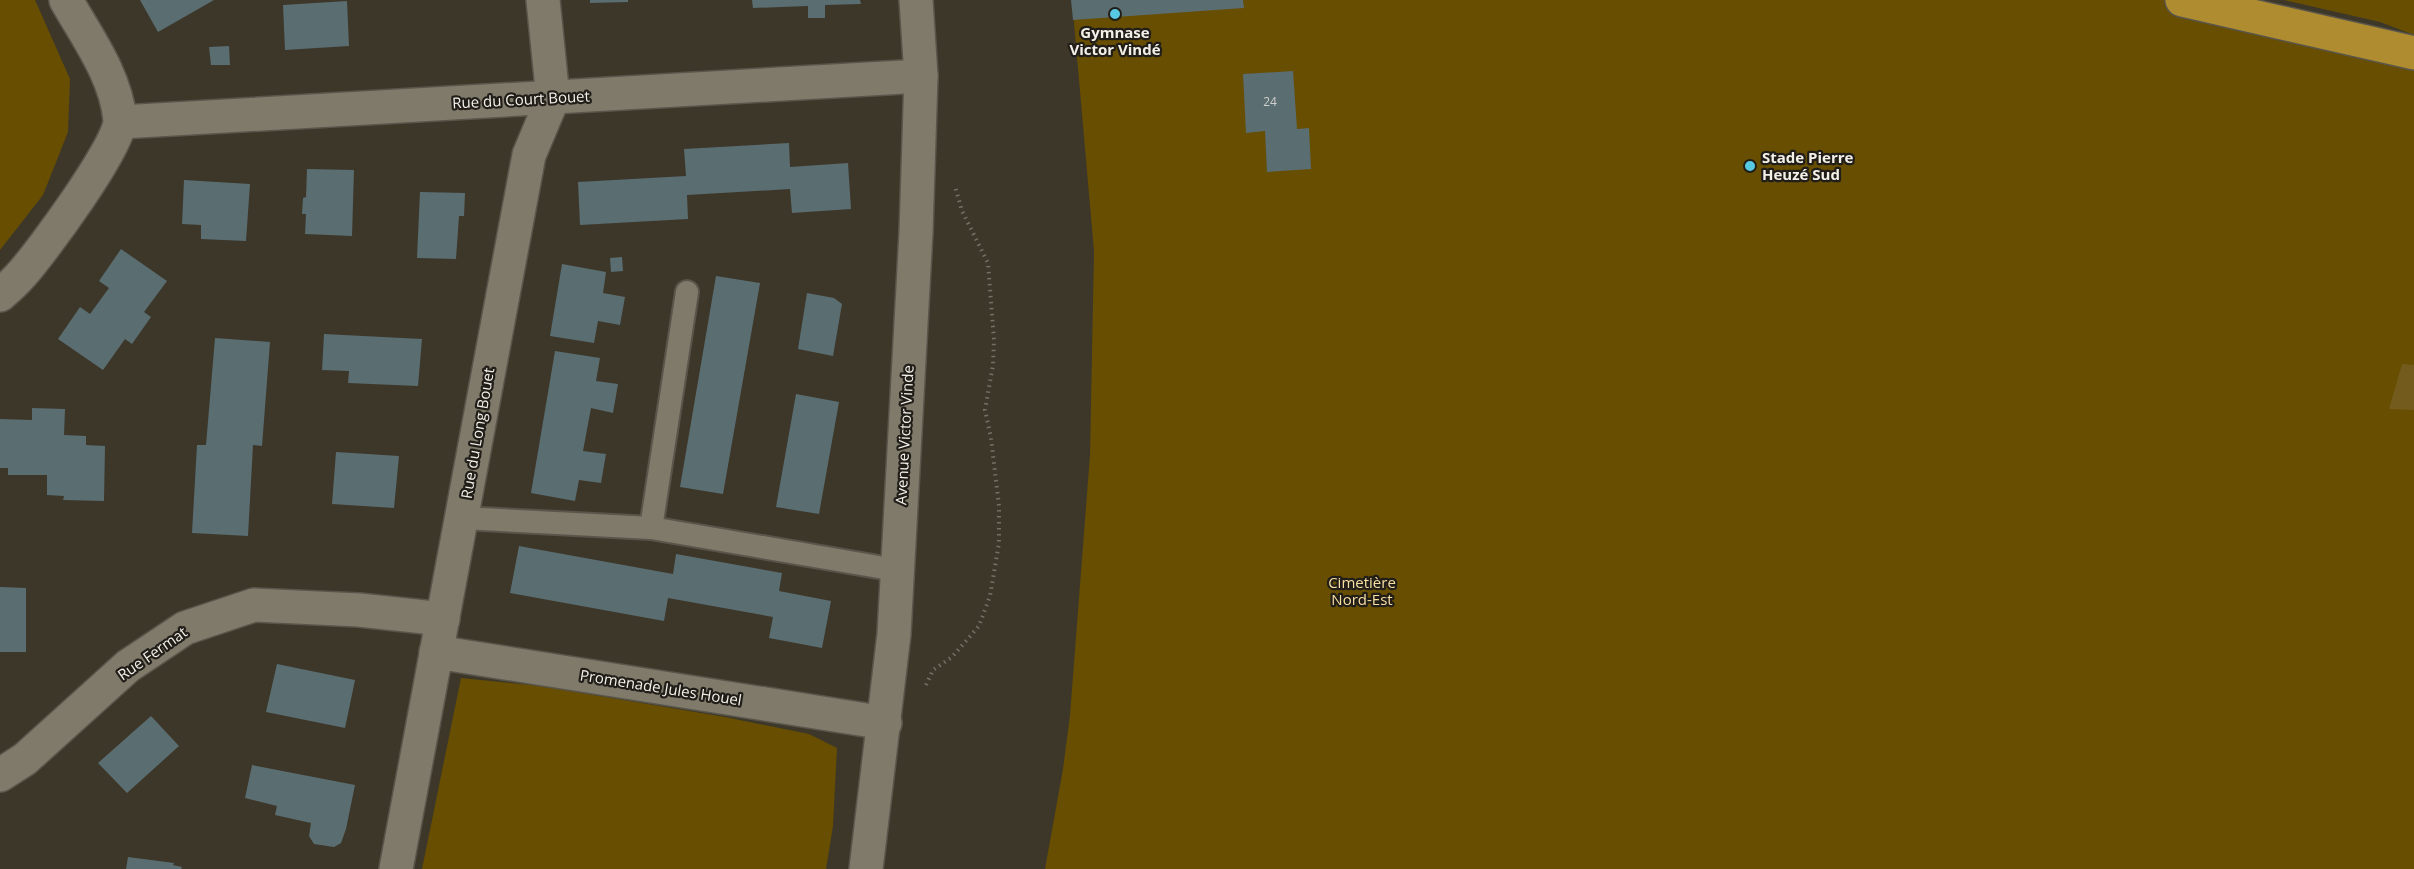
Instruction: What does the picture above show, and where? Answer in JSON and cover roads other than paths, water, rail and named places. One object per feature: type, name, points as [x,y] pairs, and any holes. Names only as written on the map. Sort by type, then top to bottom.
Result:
[{"type":"highway","points":[[2182,0],[2414,53]]},
{"type":"street","points":[[0,295],[20,277],[44,246],[104,160],[121,122],[112,86],[66,0]]},
{"type":"street","name":"Rue du Long Bouet","points":[[396,869],[529,155],[553,98],[543,0]]},
{"type":"street","name":"Avenue Victor Vinde","points":[[866,869],[894,634],[916,232],[921,76],[916,0]]},
{"type":"street","name":"Rue du Court Bouet","points":[[121,122],[921,76]]},
{"type":"street","name":"Rue Fermat","points":[[0,775],[25,759],[128,666],[185,628],[254,605],[359,610],[443,619]]},
{"type":"street","name":"Promenade Jules Houel","points":[[436,652],[885,723]]},
{"type":"lane","points":[[651,528],[687,292]]},
{"type":"lane","points":[[462,518],[651,528],[896,570]]},
{"type":"place","name":"Gymnase Victor Vindé","points":[[1115,14]]},
{"type":"place","name":"Stade Pierre Heuzé Sud","points":[[1750,166]]},
{"type":"park label","name":"Cimetière Nord-Est","points":[[1362,590]]}]
